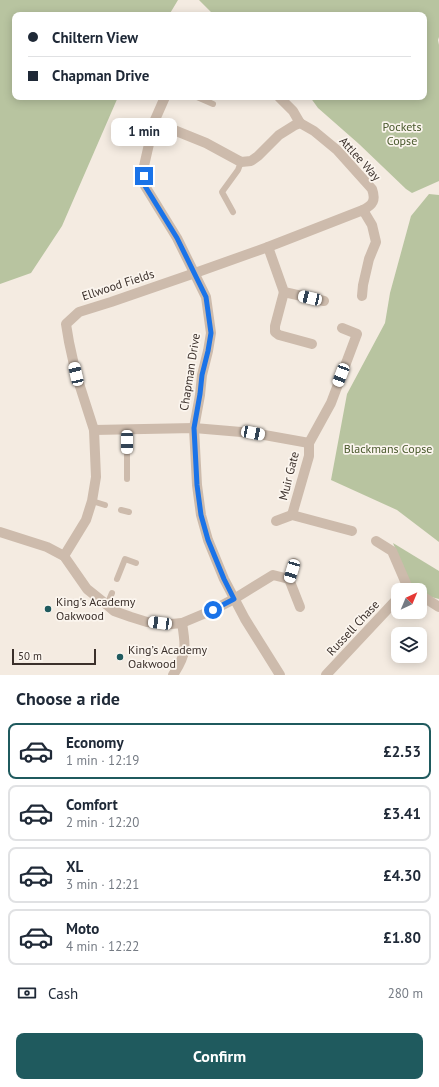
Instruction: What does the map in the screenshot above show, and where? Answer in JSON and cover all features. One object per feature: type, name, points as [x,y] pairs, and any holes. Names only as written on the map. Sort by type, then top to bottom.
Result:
[{"type":"street","name":"Chapman Drive","points":[[164,100],[154,122],[144,166],[145,186],[177,238],[206,297],[211,333],[202,375],[194,428],[197,485],[201,515],[208,540],[224,579],[245,619],[280,675]]},
{"type":"street","points":[[154,122],[206,143],[241,162],[250,161],[258,156],[278,135],[300,123],[293,111],[282,100]]},
{"type":"street","name":"Attlee Way","points":[[300,123],[314,131],[337,150],[372,189],[374,200],[370,207],[363,210]]},
{"type":"street","points":[[195,273],[268,247],[363,210],[372,225],[376,242],[369,259],[362,296]]},
{"type":"street","points":[[268,247],[284,292],[275,326],[275,332],[279,335],[312,344]]},
{"type":"street","name":"Ellwood Fields","points":[[94,430],[76,374],[66,324],[79,312],[195,273]]},
{"type":"street","points":[[284,292],[324,301]]},
{"type":"street","name":"Muir Gate","points":[[292,515],[309,456],[309,443],[331,403],[357,334],[342,328]]},
{"type":"street","name":"Muir Gate","points":[[94,430],[194,428],[253,433],[309,443]]},
{"type":"street","points":[[64,556],[86,520],[92,501],[96,477],[94,430]]},
{"type":"street","name":"Muir Gate","points":[[276,521],[292,515],[352,531]]},
{"type":"street","points":[[0,532],[47,547],[64,556],[87,589],[114,611],[148,622],[171,624],[182,623],[234,599],[273,575],[289,578]]},
{"type":"street","points":[[376,541],[392,551],[405,583]]},
{"type":"street","points":[[294,563],[289,578],[300,607]]},
{"type":"street","points":[[427,599],[439,607]]},
{"type":"street","name":"Russell Chase","points":[[326,675],[391,605]]},
{"type":"street","points":[[173,675],[182,659],[184,652],[185,642],[182,623]]},
{"type":"lane","points":[[204,100],[213,104]]},
{"type":"lane","points":[[233,212],[222,192],[238,170],[241,162]]},
{"type":"lane","points":[[126,429],[127,479]]},
{"type":"lane","points":[[92,501],[104,505]]},
{"type":"lane","points":[[121,510],[128,512]]},
{"type":"lane","points":[[117,579],[125,559],[136,563]]},
{"type":"lane","points":[[107,605],[112,593]]},
{"type":"green space","points":[[0,0],[178,0],[171,12],[12,12],[12,100],[117,100],[62,226],[31,273],[0,284]]},
{"type":"green space","name":"Pockets Copse","points":[[199,0],[439,0],[439,181],[412,193],[318,108],[312,100],[427,100],[427,12],[211,12]]},
{"type":"green space","name":"Blackmans Copse","points":[[429,194],[439,195],[439,542],[397,510],[331,480],[347,394],[385,323],[390,293],[411,216]]},
{"type":"green space","points":[[393,543],[439,571],[439,599],[427,595],[427,583],[410,583]]},
{"type":"place","name":"King's Academy Oakwood","points":[[48,609]]},
{"type":"place","name":"King’s Academy Oakwood","points":[[120,657]]},
{"type":"route","points":[[144,176],[145,186],[177,238],[206,297],[211,333],[202,375],[194,428],[197,485],[201,515],[208,540],[234,599],[213,610]]}]
